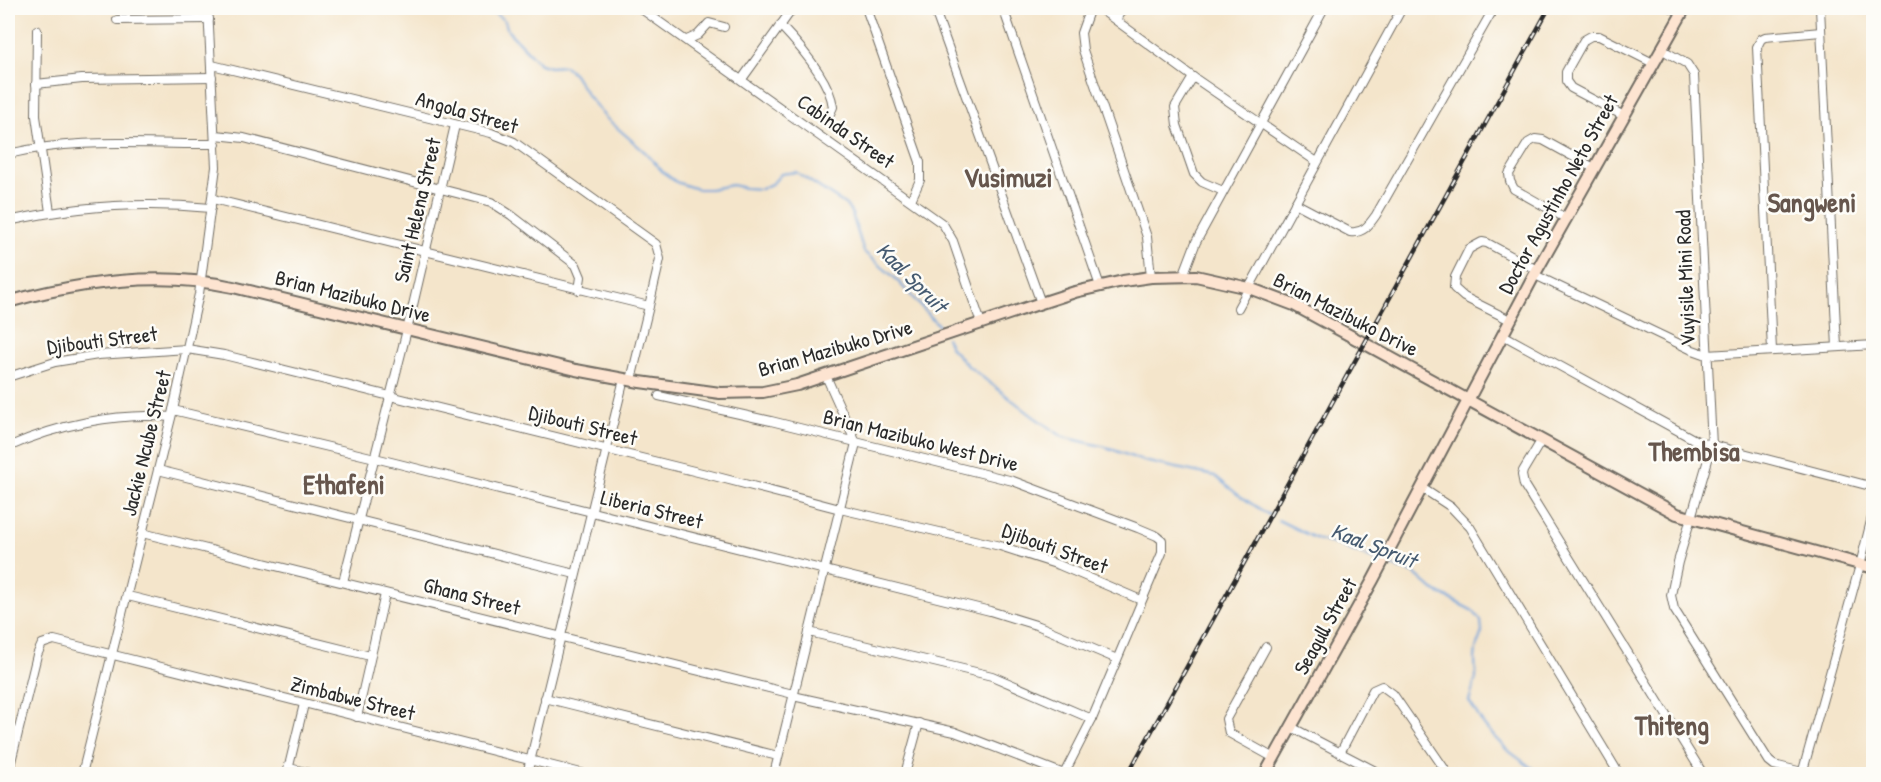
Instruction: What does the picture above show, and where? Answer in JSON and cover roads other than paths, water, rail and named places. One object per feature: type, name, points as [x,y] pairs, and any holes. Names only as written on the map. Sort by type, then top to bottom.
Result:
[{"type":"street","name":"Jackie Ncube Street","points":[[82,774],[172,414],[201,281],[213,199],[216,139],[208,8]]},
{"type":"street","name":"Cabinda Street","points":[[643,8],[935,217],[949,232],[981,323]]},
{"type":"street","points":[[742,79],[794,8]]},
{"type":"street","points":[[866,8],[920,162],[920,180],[911,200]]},
{"type":"street","points":[[934,8],[1041,303]]},
{"type":"street","points":[[1004,8],[1100,286]]},
{"type":"street","points":[[1090,8],[1081,33],[1083,50],[1147,237],[1151,277]]},
{"type":"street","points":[[1099,8],[1193,77],[1317,162]]},
{"type":"street","points":[[1116,19],[1123,8]]},
{"type":"street","points":[[1183,276],[1196,242],[1324,8]]},
{"type":"street","points":[[1238,308],[1402,8]]},
{"type":"street","points":[[1295,203],[1350,232],[1356,233],[1367,228],[1430,123],[1494,8]]},
{"type":"street","points":[[1820,8],[1837,347]]},
{"type":"street","name":"Doctor Agustinho Neto Street","points":[[1470,400],[1536,272],[1661,49],[1679,9]]},
{"type":"street","points":[[117,20],[209,19]]},
{"type":"street","points":[[687,40],[698,35],[709,23],[724,27]]},
{"type":"street","points":[[780,25],[802,50],[829,92],[833,107],[827,120]]},
{"type":"street","points":[[37,30],[36,116],[50,212]]},
{"type":"street","points":[[1772,350],[1758,43],[1761,39],[1771,35],[1821,32]]},
{"type":"street","points":[[1624,116],[1571,88],[1566,81],[1566,72],[1584,40],[1591,36],[1599,36],[1653,63]]},
{"type":"street","name":"Vuyisile Mini Road","points":[[1661,49],[1687,64],[1694,75],[1712,446],[1672,586],[1672,605],[1769,761],[1774,765],[1802,773]]},
{"type":"street","name":"Angola Street","points":[[212,65],[504,137],[522,146],[653,241],[658,248],[660,259],[649,306],[605,449],[526,774]]},
{"type":"street","points":[[36,84],[82,79],[212,77]]},
{"type":"street","points":[[1193,77],[1175,107],[1177,125],[1194,174],[1202,182],[1223,191]]},
{"type":"street","name":"Saint Helena Street","points":[[343,582],[408,329],[455,125]]},
{"type":"street","points":[[8,154],[77,142],[244,138],[491,202],[511,214],[579,269],[581,277],[579,290]]},
{"type":"street","points":[[1567,219],[1514,189],[1509,174],[1528,143],[1535,139],[1543,140],[1594,168]]},
{"type":"street","points":[[213,199],[649,306]]},
{"type":"street","points":[[8,221],[50,212],[121,205],[211,208]]},
{"type":"street","points":[[1510,320],[1464,297],[1454,288],[1455,277],[1469,249],[1477,244],[1487,243],[1536,272],[1690,349],[1707,355],[1874,345]]},
{"type":"street","name":"Brian Mazibuko Drive","points":[[8,302],[52,291],[119,281],[158,279],[201,281],[549,364],[710,392],[742,393],[782,388],[826,376],[1041,303],[1100,286],[1151,277],[1183,276],[1222,281],[1249,288],[1294,305],[1650,500],[1691,518],[1874,568]]},
{"type":"street","points":[[1503,334],[1697,441],[1874,487]]},
{"type":"street","name":"Djibouti Street","points":[[8,377],[55,362],[88,356],[187,349],[236,358],[840,508],[956,534],[1031,555],[1141,600]]},
{"type":"street","points":[[774,774],[856,443],[826,376]]},
{"type":"street","name":"Brian Mazibuko West Drive","points":[[659,396],[981,472],[1030,486],[1150,532],[1157,536],[1163,544],[1162,553],[1141,600]]},
{"type":"street","name":"Seagull Street","points":[[1265,774],[1470,400]]},
{"type":"street","name":"Liberia Street","points":[[8,447],[44,433],[83,423],[130,416],[172,414],[375,458],[1017,618],[1117,659]]},
{"type":"street","points":[[1542,441],[1523,471],[1522,481],[1703,774]]},
{"type":"street","points":[[158,470],[575,574]]},
{"type":"street","points":[[1422,488],[1452,507],[1470,527],[1619,774]]},
{"type":"street","points":[[1802,773],[1874,509]]},
{"type":"street","name":"Ghana Street","points":[[142,533],[793,695],[919,723],[971,737],[1064,774]]},
{"type":"street","points":[[357,717],[385,594]]},
{"type":"street","points":[[128,596],[370,656]]},
{"type":"street","points":[[1064,774],[1092,719],[1141,600]]},
{"type":"street","points":[[809,632],[992,676],[1092,719]]},
{"type":"street","name":"Zimbabwe Street","points":[[8,774],[37,655],[42,644],[54,640],[585,774]]},
{"type":"street","points":[[1266,647],[1226,719],[1226,726],[1231,735],[1274,758]]},
{"type":"street","points":[[1340,753],[1373,690],[1382,686],[1393,694],[1448,774]]},
{"type":"street","points":[[545,698],[778,756]]},
{"type":"street","points":[[304,704],[288,771],[314,774]]},
{"type":"street","points":[[905,774],[919,723]]},
{"type":"street","points":[[1291,727],[1381,774]]},
{"type":"waterway","name":"Kaal Spruit","points":[[487,8],[505,21],[508,31],[540,64],[550,67],[565,66],[574,74],[587,95],[606,118],[676,182],[697,189],[732,185],[761,189],[773,183],[781,174],[796,172],[846,205],[852,214],[864,252],[894,277],[943,333]]},
{"type":"waterway","name":"Kaal Spruit","points":[[946,338],[951,348],[968,366],[1063,437],[1106,447],[1143,461],[1215,476],[1269,515]]},
{"type":"waterway","name":"Kaal Spruit","points":[[1278,520],[1319,540],[1378,561]]},
{"type":"waterway","name":"Kaal Spruit","points":[[1386,564],[1414,573],[1433,590],[1473,611],[1481,621],[1482,632],[1475,659],[1476,678],[1469,701],[1485,727],[1506,749],[1540,774]]},
{"type":"railway","points":[[1128,774],[1549,8]]},
{"type":"district","name":"Vusimuzi","points":[[1008,177]]},
{"type":"district","name":"Sangweni","points":[[1812,202]]},
{"type":"district","name":"Thembisa","points":[[1694,451]]},
{"type":"district","name":"Ethafeni","points":[[344,484]]},
{"type":"district","name":"Thiteng","points":[[1672,725]]}]
